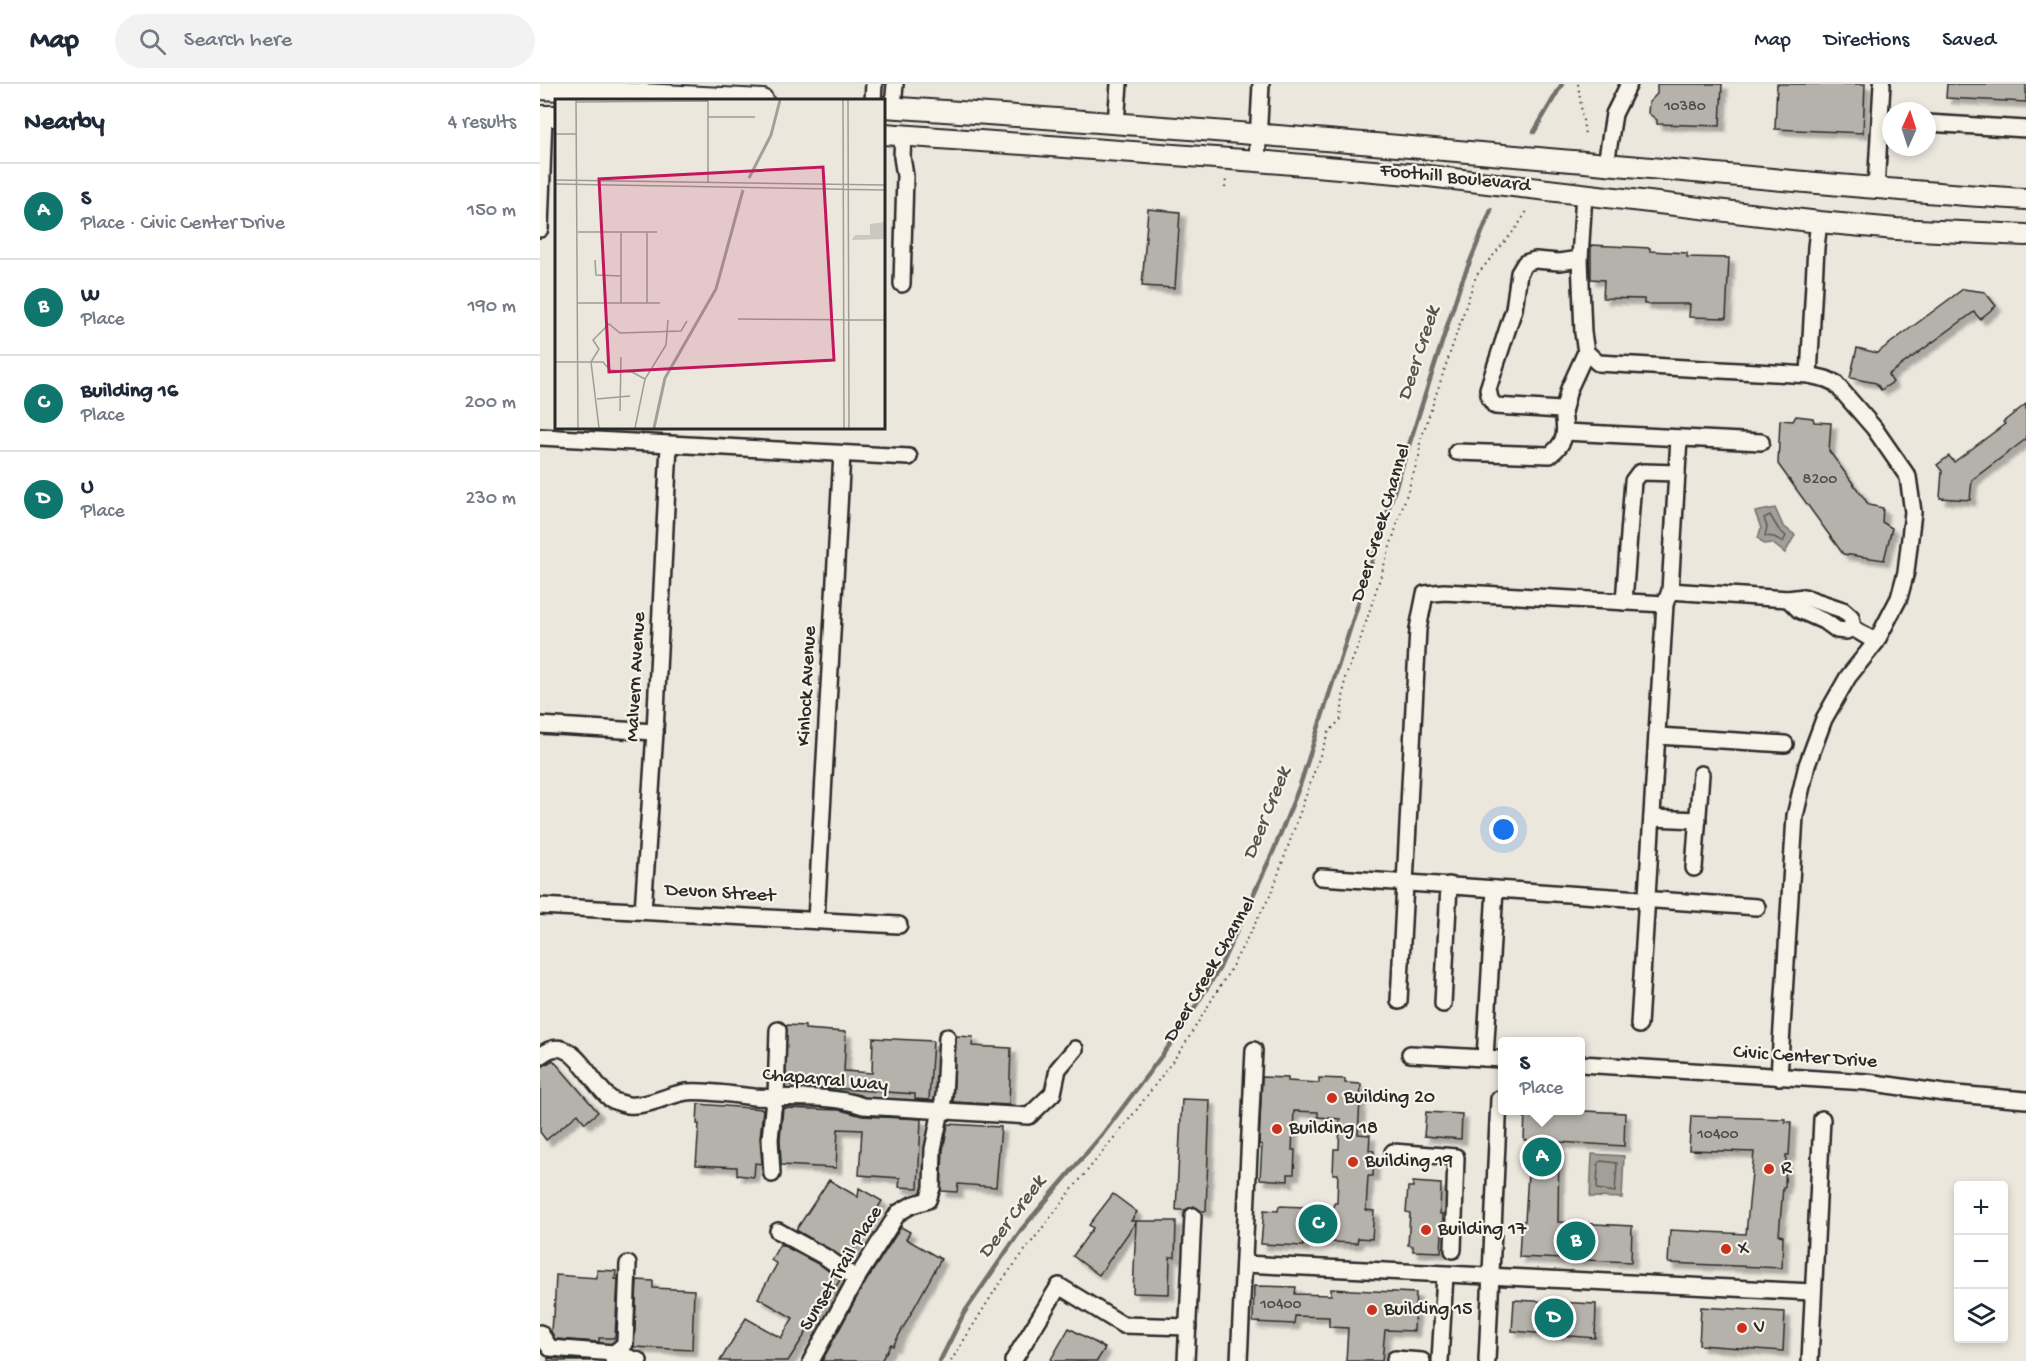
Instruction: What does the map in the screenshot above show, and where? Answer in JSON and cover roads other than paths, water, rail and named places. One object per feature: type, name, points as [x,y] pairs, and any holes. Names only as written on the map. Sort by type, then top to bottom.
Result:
[{"type":"main road","points":[[540,89],[567,87],[748,99]]},
{"type":"main road","name":"Foothill Boulevard","points":[[888,107],[1116,123],[1875,189],[2026,199]]},
{"type":"main road","name":"Foothill Boulevard","points":[[893,134],[1420,175],[1819,222],[1896,229],[2026,235]]},
{"type":"street","points":[[873,99],[874,84]]},
{"type":"street","points":[[888,107],[895,84]]},
{"type":"street","points":[[1116,123],[1119,84]]},
{"type":"street","points":[[1257,161],[1261,84]]},
{"type":"street","points":[[1606,164],[1614,114],[1629,84]]},
{"type":"street","points":[[1882,84],[1883,102]]},
{"type":"street","points":[[540,229],[547,116]]},
{"type":"street","points":[[1936,124],[2026,129]]},
{"type":"street","points":[[893,134],[902,157],[904,176],[902,284]]},
{"type":"street","points":[[1875,189],[1882,143]]},
{"type":"street","points":[[1457,452],[1550,455],[1561,447],[1566,432],[1563,412],[1569,389],[1586,352],[1580,259],[1584,193]]},
{"type":"street","points":[[1809,375],[1819,222]]},
{"type":"street","points":[[1563,412],[1495,406],[1490,399],[1488,389],[1514,309],[1519,273],[1525,263],[1535,260],[1559,262],[1580,259]]},
{"type":"street","points":[[1586,352],[1598,363],[1809,375],[1827,379],[1842,391],[1874,428],[1908,477],[1913,512],[1906,572],[1899,598],[1876,642],[1848,677],[1824,719],[1807,765],[1795,816],[1779,1077]]},
{"type":"street","points":[[1566,432],[1761,442]]},
{"type":"street","points":[[540,437],[909,457]]},
{"type":"street","points":[[1639,1024],[1679,438]]},
{"type":"street","name":"Malvern Avenue","points":[[643,911],[655,732],[669,445]]},
{"type":"street","name":"Kinlock Avenue","points":[[816,920],[842,454]]},
{"type":"street","points":[[1624,602],[1632,481],[1643,472],[1677,473]]},
{"type":"street","points":[[1399,1001],[1418,629],[1425,594],[1444,592],[1624,602],[1668,598],[1788,599],[1804,597],[1843,610],[1851,617],[1853,628],[1876,642]]},
{"type":"street","points":[[1788,599],[1799,610],[1823,620],[1837,630],[1846,631],[1853,628]]},
{"type":"street","points":[[1823,620],[1829,605]]},
{"type":"street","points":[[540,725],[655,732]]},
{"type":"street","points":[[1658,736],[1785,744]]},
{"type":"street","points":[[1694,868],[1701,774]]},
{"type":"street","points":[[1652,818],[1698,820]]},
{"type":"street","points":[[1321,877],[1756,907]]},
{"type":"street","points":[[1443,1004],[1449,885]]},
{"type":"street","points":[[1485,1058],[1495,888]]},
{"type":"street","name":"Devon Street","points":[[540,906],[898,925]]},
{"type":"street","points":[[772,1174],[770,1139],[772,1109],[776,1098],[778,1030]]},
{"type":"street","name":"Sunset Trail Place","points":[[811,1361],[857,1279],[898,1213],[928,1200],[932,1188],[933,1149],[944,1096],[947,1037]]},
{"type":"street","name":"Chaparral Way","points":[[540,1056],[558,1048],[571,1052],[611,1099],[628,1105],[687,1092],[846,1100],[863,1106],[1029,1116],[1053,1093],[1058,1069],[1075,1049]]},
{"type":"street","points":[[1239,1361],[1254,1050]]},
{"type":"street","points":[[1410,1054],[1498,1059]]},
{"type":"street","name":"Civic Center Drive","points":[[1585,1064],[1867,1082],[1944,1093],[2026,1100]]},
{"type":"street","points":[[1487,1361],[1499,1115]]},
{"type":"street","points":[[1810,1361],[1822,1119]]},
{"type":"street","points":[[1393,1152],[1456,1157],[1453,1251]]},
{"type":"street","points":[[1186,1361],[1193,1216]]},
{"type":"street","points":[[778,1231],[826,1258],[857,1279]]},
{"type":"street","points":[[613,1357],[625,1344],[628,1264]]},
{"type":"street","points":[[1244,1264],[1491,1278],[1813,1292]]},
{"type":"street","points":[[1440,1361],[1445,1275]]},
{"type":"street","points":[[1012,1361],[1059,1286],[1123,1325],[1188,1327]]},
{"type":"street","points":[[540,1333],[550,1348],[639,1361]]},
{"type":"street","points":[[1395,1361],[1395,1359],[1422,1361]]},
{"type":"water","points":[[1775,508],[1783,526],[1795,535],[1785,553],[1772,543],[1764,544],[1758,538],[1761,528],[1755,512]]},
{"type":"water","points":[[1592,1154],[1624,1156],[1622,1198],[1590,1197]]},
{"type":"waterway","name":"Deer Creek","points":[[1534,132],[1562,84]]},
{"type":"waterway","name":"Deer Creek","points":[[940,1361],[964,1313],[1021,1230],[1102,1135],[1175,1038],[1219,969],[1273,852],[1300,785],[1460,286],[1491,210]]},
{"type":"place","name":"Building 20","points":[[1332,1098]]},
{"type":"place","name":"Building 18","points":[[1277,1129]]},
{"type":"place","name":"S","points":[[1542,1157]]},
{"type":"place","name":"Building 19","points":[[1353,1162]]},
{"type":"place","name":"R","points":[[1769,1169]]},
{"type":"place","name":"Building 16","points":[[1318,1224]]},
{"type":"place","name":"Building 17","points":[[1426,1230]]},
{"type":"place","name":"W","points":[[1576,1241]]},
{"type":"place","name":"X","points":[[1726,1249]]},
{"type":"place","name":"Building 15","points":[[1372,1310]]},
{"type":"place","name":"U","points":[[1554,1318]]},
{"type":"place","name":"V","points":[[1742,1328]]}]
